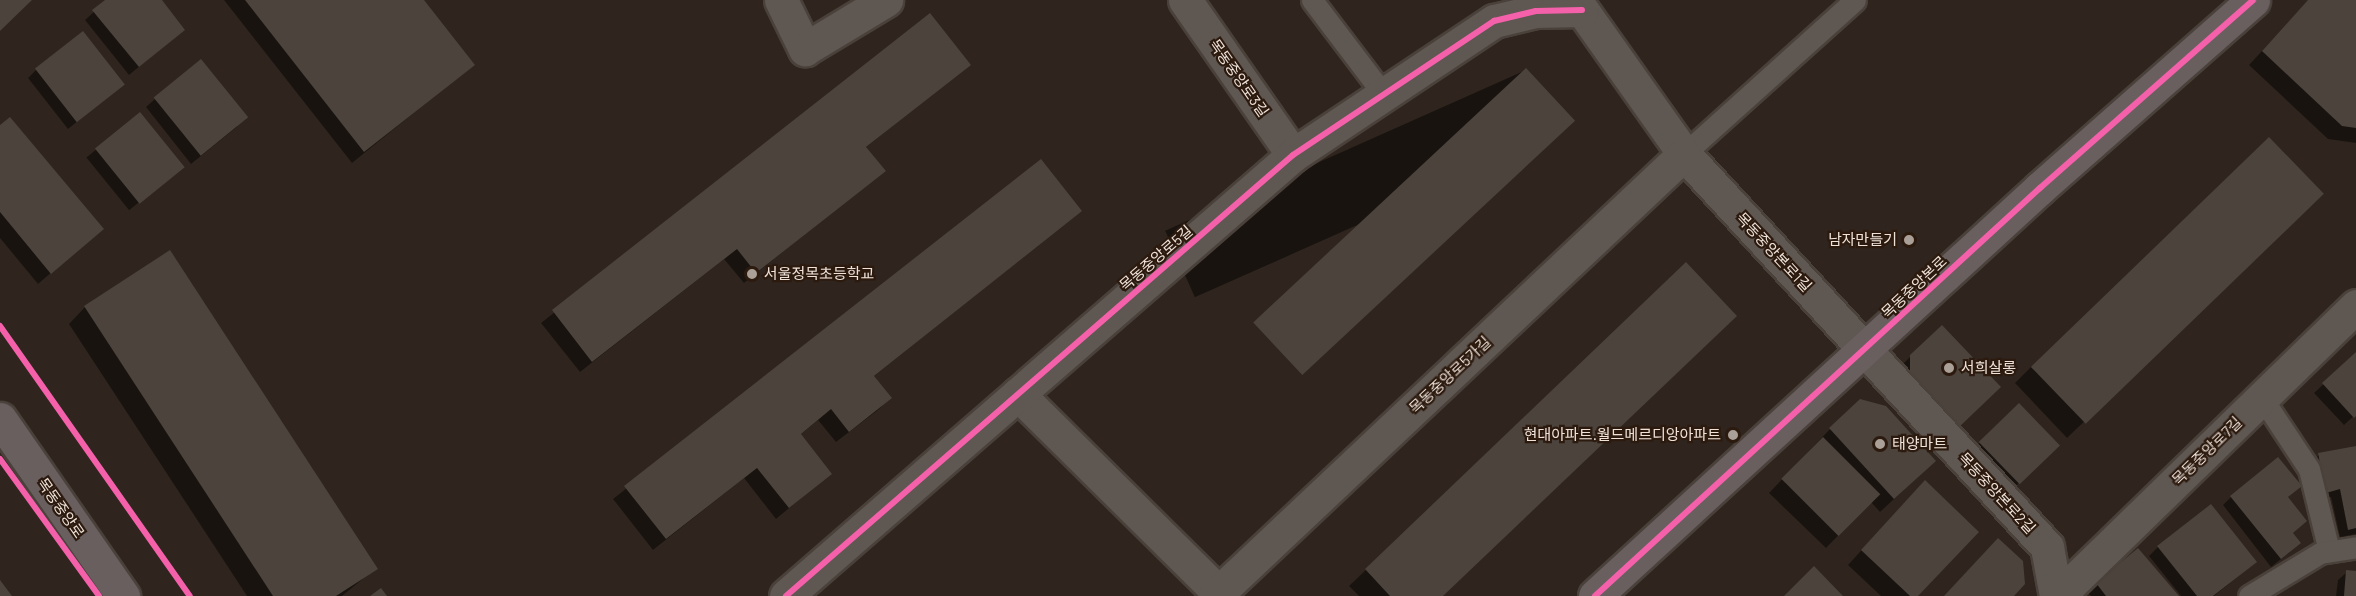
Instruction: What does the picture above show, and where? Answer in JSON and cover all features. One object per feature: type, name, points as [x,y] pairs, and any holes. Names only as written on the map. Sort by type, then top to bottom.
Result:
[{"type":"street","points":[[781,0],[805,49],[886,0]]},
{"type":"street","name":"목동중앙로3길","points":[[1185,0],[1293,155]]},
{"type":"street","name":"목동중앙본로","points":[[1595,596],[1864,349],[2253,0]]},
{"type":"street","name":"목동중앙로5길","points":[[786,596],[1293,155],[1494,21],[1536,11],[1578,5]]},
{"type":"street","name":"목동중앙본로1길","points":[[1578,5],[1684,154],[1864,349]]},
{"type":"street","name":"목동중앙로5가길","points":[[1228,591],[1684,154]]},
{"type":"street","name":"목동중앙로7길","points":[[2057,596],[2356,306]]},
{"type":"street","name":"목동중앙본로2길","points":[[1864,349],[2047,547],[2057,596]]},
{"type":"street","points":[[1017,394],[1228,591]]},
{"type":"street","name":"목동중앙로","points":[[0,419],[123,596]]},
{"type":"lane","points":[[1312,0],[1384,94]]},
{"type":"lane","points":[[1684,154],[1847,3]]},
{"type":"lane","points":[[2262,398],[2309,470],[2329,551]]},
{"type":"lane","points":[[2249,596],[2329,551],[2356,547]]},
{"type":"building","points":[[0,0],[32,0],[0,31]]},
{"type":"building","points":[[105,0],[162,0],[185,30],[139,67],[92,10]]},
{"type":"building","points":[[245,0],[424,0],[475,65],[364,152]]},
{"type":"building","points":[[2308,0],[2356,0],[2356,128],[2342,126],[2262,51]]},
{"type":"building","points":[[930,13],[971,65],[866,147],[886,171],[756,273],[737,249],[592,362],[552,310]]},
{"type":"building","points":[[83,31],[125,85],[77,122],[35,69]]},
{"type":"building","points":[[201,59],[248,117],[201,156],[154,97]]},
{"type":"building","points":[[1526,68],[1575,121],[1302,375],[1253,322]]},
{"type":"building","points":[[140,112],[185,167],[140,204],[95,149]]},
{"type":"building","points":[[10,117],[104,229],[51,274],[0,212],[0,125]]},
{"type":"building","points":[[2269,137],[2324,194],[2086,424],[2031,367]]},
{"type":"building","points":[[1041,159],[1082,211],[874,376],[892,398],[849,432],[831,409],[801,434],[832,474],[789,508],[757,468],[666,539],[624,486]]},
{"type":"building","points":[[170,250],[378,569],[336,596],[273,596],[84,306]]},
{"type":"building","points":[[1686,262],[1737,316],[1443,596],[1390,596],[1365,569]]},
{"type":"building","points":[[1942,325],[2001,387],[1957,429],[1910,379],[1910,355]]},
{"type":"building","points":[[2356,352],[2356,416],[2354,418],[2322,383]]},
{"type":"building","points":[[1860,399],[1886,406],[1936,461],[1894,499],[1829,428]]},
{"type":"building","points":[[2019,403],[2060,445],[2020,484],[1979,442]]},
{"type":"building","points":[[1823,437],[1880,494],[1839,536],[1781,479]]},
{"type":"building","points":[[2356,446],[2356,528],[2348,530],[2340,489],[2326,493],[2318,453]]},
{"type":"building","points":[[2278,457],[2302,486],[2288,497],[2307,521],[2293,533],[2301,543],[2281,559],[2230,496]]},
{"type":"building","points":[[1925,480],[1979,532],[1918,596],[1910,596],[1861,550]]},
{"type":"building","points":[[2211,504],[2257,562],[2213,596],[2197,596],[2157,546]]},
{"type":"building","points":[[1998,538],[2023,561],[2025,584],[2014,596],[1944,596]]},
{"type":"building","points":[[2138,548],[2179,596],[2106,596],[2096,583]]},
{"type":"building","points":[[1814,566],[1843,596],[1784,596]]},
{"type":"building","points":[[2346,570],[2356,571],[2356,596],[2344,596]]},
{"type":"building","points":[[0,580],[12,596],[0,596]]},
{"type":"building","points":[[381,588],[387,596],[370,596]]},
{"type":"cycle path","points":[[1595,596],[2040,188],[2253,0]]},
{"type":"cycle path","points":[[786,596],[1293,155],[1494,21],[1536,11],[1582,10]]},
{"type":"cycle path","points":[[0,326],[190,596]]},
{"type":"cycle path","points":[[0,459],[99,596]]},
{"type":"place","name":"남자만들기","points":[[1909,240]]},
{"type":"place","name":"서울정목초등학교","points":[[752,274]]},
{"type":"place","name":"서희살롱","points":[[1949,368]]},
{"type":"place","name":"현대아파트.월드메르디앙아파트","points":[[1733,435]]},
{"type":"place","name":"태양마트","points":[[1880,444]]}]
